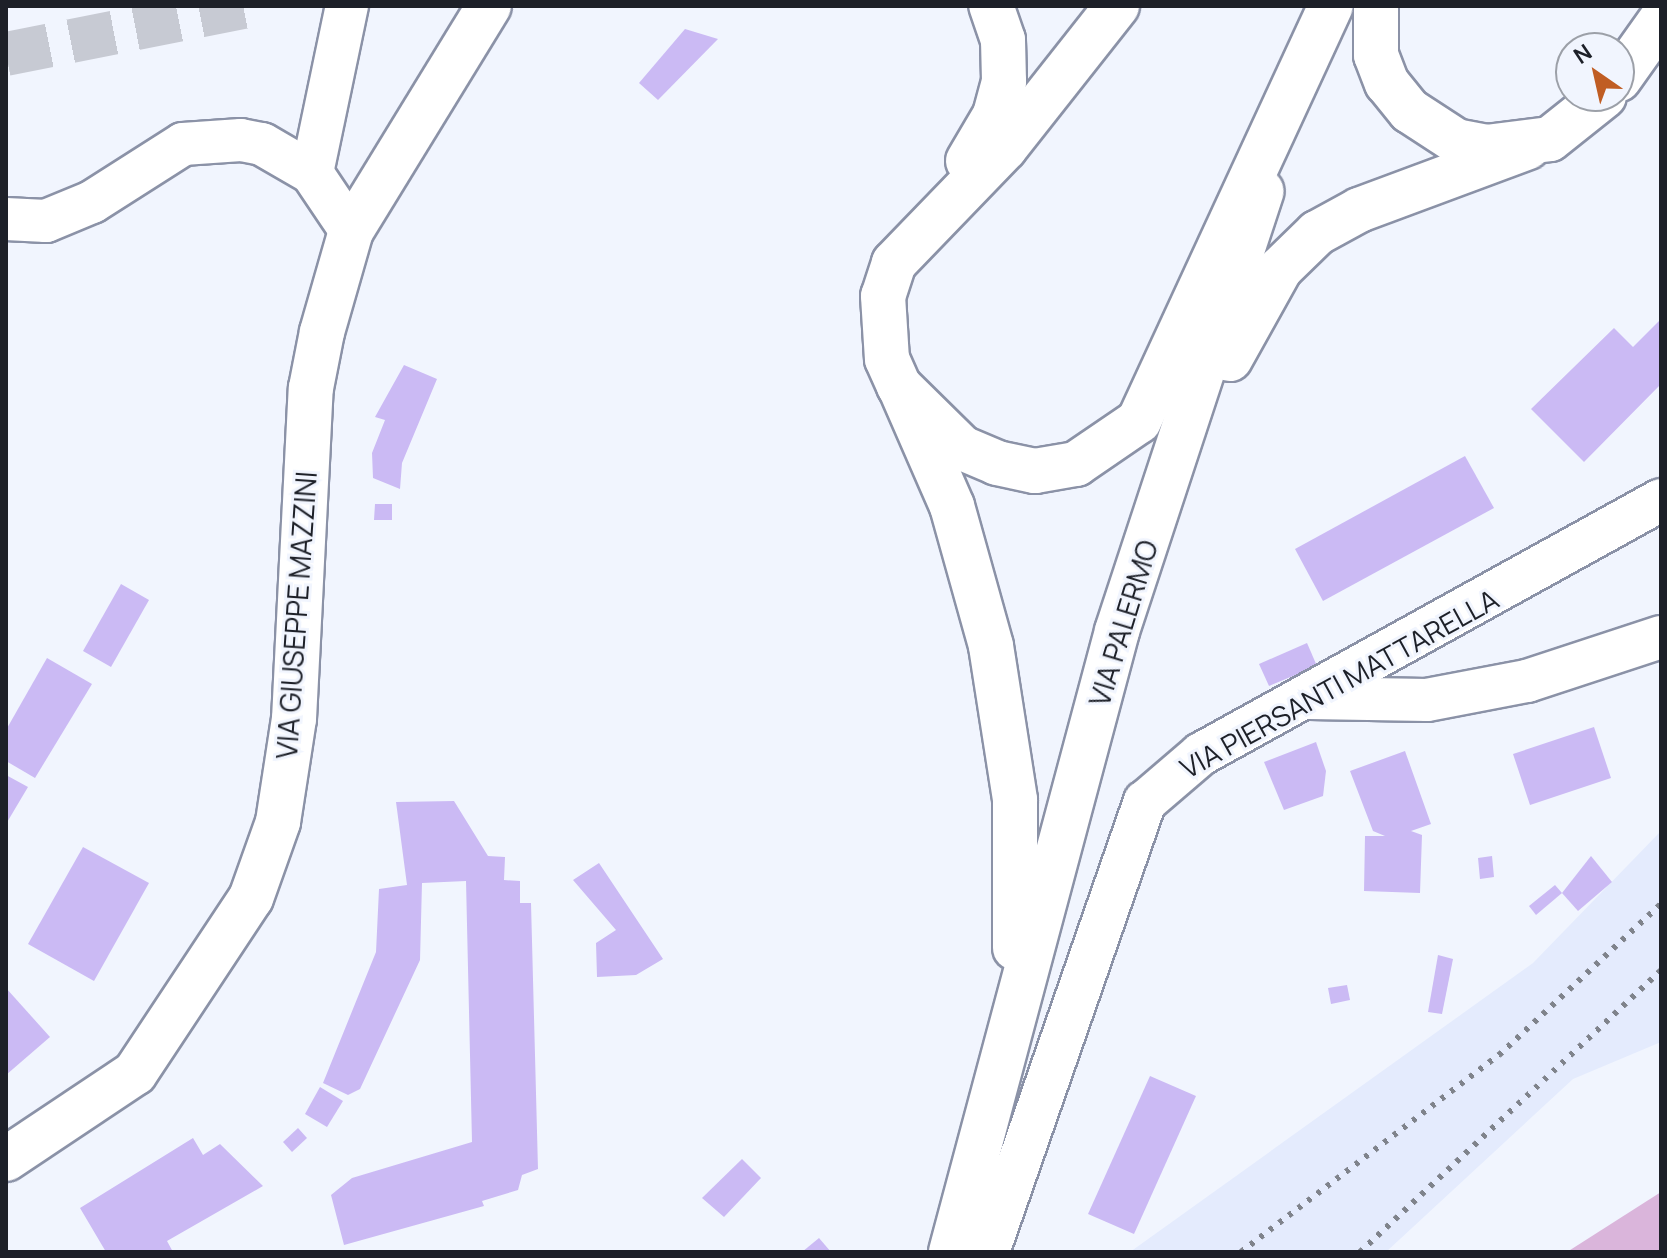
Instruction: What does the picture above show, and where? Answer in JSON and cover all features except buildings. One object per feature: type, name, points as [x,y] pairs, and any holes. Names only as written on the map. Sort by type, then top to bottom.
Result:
[{"type":"main road","name":"VIA GIUSEPPE MAZZINI","points":[[6,1159],[135,1073],[251,898],[278,822],[294,719],[311,388],[351,231],[489,6]]},
{"type":"main road","points":[[921,232],[995,115],[1003,40],[991,6]]},
{"type":"main road","points":[[1011,1030],[1015,800],[991,646],[952,506],[887,359],[883,296],[894,263],[1005,148],[1117,6]]},
{"type":"main road","name":"VIA PALERMO","points":[[951,1252],[1117,631],[1297,84],[1331,6]]},
{"type":"main road","points":[[1376,6],[1376,55],[1410,111],[1456,141],[1486,147],[1550,139]]},
{"type":"main road","points":[[1635,57],[1661,20]]},
{"type":"main road","points":[[899,386],[962,448],[997,463],[1035,471],[1076,464],[1111,446],[1139,421],[1162,381],[1297,84]]},
{"type":"main road","points":[[1153,525],[1280,269],[1317,233],[1359,210],[1550,139],[1584,112]]},
{"type":"street","points":[[312,173],[347,6]]},
{"type":"street","points":[[6,219],[46,221],[80,207],[183,144],[262,144],[312,173],[351,231]]},
{"type":"street","name":"VIA PIERSANTI MATTARELLA","points":[[988,1252],[1139,811],[1180,767],[1661,500]]},
{"type":"street","points":[[1305,698],[1427,700],[1527,681],[1661,637]]},
{"type":"shaded area","points":[[1661,831],[1661,1042],[1573,1079],[1386,1252],[1130,1252],[1533,963]]},
{"type":"shaded area","points":[[1661,1192],[1661,1252],[1567,1252]]},
{"type":"tunnel","points":[[6,54],[248,6]]},
{"type":"railway","points":[[1241,1252],[1499,1055],[1661,904]]},
{"type":"railway","points":[[1360,1252],[1661,970]]}]
